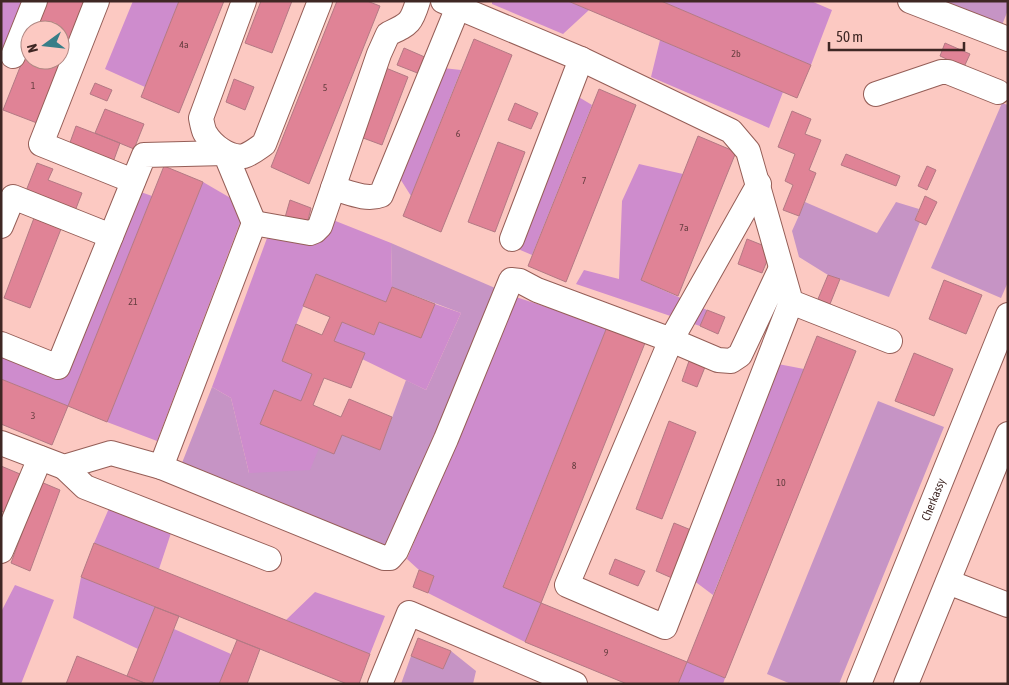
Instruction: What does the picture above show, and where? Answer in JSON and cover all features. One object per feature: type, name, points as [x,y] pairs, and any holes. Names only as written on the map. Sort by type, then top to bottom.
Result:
[{"type":"street","points":[[13,56],[35,1]]},
{"type":"street","points":[[97,1],[41,144],[133,182]]},
{"type":"street","points":[[161,467],[254,223],[225,153],[204,132],[200,118],[244,1]]},
{"type":"street","points":[[1,344],[58,367],[144,155],[225,153],[242,156],[251,153],[264,144],[320,1]]},
{"type":"street","points":[[254,223],[310,233],[320,226],[388,34],[413,19],[418,1]]},
{"type":"street","points":[[910,1],[1008,39]]},
{"type":"street","points":[[333,188],[366,198],[374,198],[381,195],[450,4],[581,59],[732,130],[748,151],[759,184],[790,302],[665,627],[567,585],[671,340],[759,184]]},
{"type":"street","points":[[512,239],[581,59]]},
{"type":"street","points":[[876,94],[941,72],[948,72],[998,92]]},
{"type":"street","points":[[1,226],[13,197],[111,236]]},
{"type":"street","points":[[64,467],[111,453],[161,467],[384,558],[390,558],[396,551],[446,439],[511,280],[520,281],[537,290],[671,340],[718,360],[731,362],[740,355],[781,268]]},
{"type":"street","points":[[790,302],[890,341]]},
{"type":"street","name":"Cherkassy","points":[[859,684],[1008,315]]},
{"type":"street","points":[[906,684],[1008,434]]},
{"type":"street","points":[[1,443],[64,467],[85,487],[270,559]]},
{"type":"street","points":[[1,551],[40,458]]},
{"type":"street","points":[[948,582],[1008,605]]},
{"type":"street","points":[[380,684],[409,614],[575,684]]},
{"type":"shaded area","points":[[1,1],[27,1],[1,62]]},
{"type":"shaded area","points":[[133,1],[179,1],[145,87],[105,69]]},
{"type":"shaded area","points":[[492,1],[568,1],[589,10],[563,34],[492,4]]},
{"type":"shaded area","points":[[661,1],[811,1],[832,10],[811,65]]},
{"type":"shaded area","points":[[944,1],[1008,1],[1008,10],[1002,25]]},
{"type":"shaded area","points":[[660,40],[783,92],[769,128],[651,77]]},
{"type":"shaded area","points":[[443,68],[461,70],[411,196],[399,177]]},
{"type":"shaded area","points":[[577,96],[592,105],[532,255],[518,249]]},
{"type":"shaded area","points":[[1002,103],[1008,105],[1008,282],[1001,298],[931,268]]},
{"type":"shaded area","points":[[639,164],[683,174],[641,280],[707,310],[700,326],[576,284],[584,270],[619,279],[622,201]]},
{"type":"shaded area","points":[[203,182],[246,207],[157,441],[107,422]]},
{"type":"shaded area","points":[[138,191],[152,196],[68,406],[1,379],[1,351],[63,377]]},
{"type":"shaded area","points":[[805,202],[877,233],[896,202],[919,209],[915,220],[920,222],[889,297],[828,275],[799,257],[792,231]]},
{"type":"shaded area","points":[[333,220],[391,243],[392,287],[386,302],[316,274],[282,361],[312,374],[301,401],[274,390],[260,424],[319,448],[310,470],[249,473],[231,398],[212,387],[270,230]]},
{"type":"shaded area","points":[[391,243],[502,291],[391,553],[180,468],[212,387],[231,398],[249,473],[319,448],[342,435],[380,450],[406,380],[426,390],[461,313],[392,287]]},
{"type":"shaded area","points":[[516,297],[607,327],[503,586],[541,603],[525,642],[428,593],[434,576],[419,570],[407,559]]},
{"type":"shaded area","points":[[435,304],[461,313],[426,390],[362,359],[364,353],[334,341],[342,322],[374,335],[379,322],[421,338]]},
{"type":"shaded area","points":[[778,364],[804,369],[713,595],[693,580]]},
{"type":"shaded area","points":[[878,401],[944,427],[839,684],[791,684],[767,674]]},
{"type":"shaded area","points":[[110,506],[172,530],[159,569],[94,543]]},
{"type":"shaded area","points":[[81,577],[155,607],[138,649],[73,618]]},
{"type":"shaded area","points":[[15,585],[54,600],[21,684],[1,684],[1,612]]},
{"type":"shaded area","points":[[315,592],[385,616],[370,654],[286,620]]},
{"type":"shaded area","points":[[174,629],[231,654],[219,684],[152,684]]},
{"type":"shaded area","points":[[451,651],[476,671],[473,684],[401,684],[411,656],[443,669]]},
{"type":"shaded area","points":[[687,662],[725,678],[723,684],[678,684]]},
{"type":"building","points":[[46,1],[85,1],[70,39],[70,20],[39,20]]},
{"type":"building","points":[[179,1],[224,1],[179,113],[141,97]]},
{"type":"building","points":[[261,1],[292,1],[272,53],[245,43]]},
{"type":"building","points":[[337,1],[367,1],[380,6],[309,184],[271,167]]},
{"type":"building","points":[[568,1],[661,1],[811,65],[797,98]]},
{"type":"building","points":[[474,39],[512,55],[441,232],[403,216]]},
{"type":"building","points":[[945,43],[970,54],[964,67],[940,56]]},
{"type":"building","points":[[404,48],[427,58],[420,74],[397,65]]},
{"type":"building","points":[[381,66],[408,77],[382,145],[355,135]]},
{"type":"building","points":[[20,67],[20,70],[58,70],[37,123],[3,110]]},
{"type":"building","points":[[234,79],[254,87],[245,110],[226,102]]},
{"type":"building","points":[[95,83],[112,90],[107,101],[90,94]]},
{"type":"building","points":[[599,89],[636,105],[566,282],[528,266]]},
{"type":"building","points":[[515,103],[538,113],[531,129],[508,120]]},
{"type":"building","points":[[105,109],[144,124],[134,149],[95,133]]},
{"type":"building","points":[[792,111],[811,119],[805,134],[821,140],[809,170],[816,173],[799,216],[783,210],[793,185],[785,181],[795,154],[778,147]]},
{"type":"building","points":[[76,126],[120,143],[112,165],[68,148]]},
{"type":"building","points":[[698,136],[736,152],[678,296],[641,280]]},
{"type":"building","points":[[498,142],[525,152],[495,232],[468,222]]},
{"type":"building","points":[[846,154],[900,176],[896,186],[841,165]]},
{"type":"building","points":[[37,163],[53,169],[48,180],[82,193],[75,211],[26,191]]},
{"type":"building","points":[[164,166],[203,182],[107,422],[68,406]]},
{"type":"building","points":[[927,166],[936,170],[927,190],[918,186]]},
{"type":"building","points":[[925,196],[937,202],[926,225],[915,220]]},
{"type":"building","points":[[290,200],[311,208],[306,228],[284,221]]},
{"type":"building","points":[[34,218],[61,229],[30,308],[4,298]]},
{"type":"building","points":[[747,239],[772,249],[762,273],[738,264]]},
{"type":"building","points":[[316,274],[386,302],[392,287],[435,304],[421,338],[379,322],[374,335],[342,322],[334,341],[365,353],[351,388],[324,378],[313,405],[341,417],[349,399],[392,417],[380,450],[342,435],[334,454],[260,424],[274,390],[301,401],[312,374],[282,361],[296,324],[322,335],[330,317],[303,306]]},
{"type":"building","points":[[828,275],[840,279],[830,304],[818,299]]},
{"type":"building","points":[[944,280],[982,295],[966,334],[929,319]]},
{"type":"building","points":[[707,310],[725,317],[718,334],[700,326]]},
{"type":"building","points":[[607,327],[645,343],[541,603],[503,587]]},
{"type":"building","points":[[817,336],[856,351],[725,678],[687,662]]},
{"type":"building","points":[[914,353],[953,369],[934,416],[895,401]]},
{"type":"building","points":[[689,361],[705,367],[697,387],[682,381]]},
{"type":"building","points":[[1,379],[68,406],[52,445],[1,424]]},
{"type":"building","points":[[669,421],[696,432],[662,519],[636,509]]},
{"type":"building","points":[[1,466],[20,474],[4,512],[1,511]]},
{"type":"building","points":[[41,482],[60,490],[30,571],[11,563]]},
{"type":"building","points":[[674,523],[691,530],[672,578],[656,571]]},
{"type":"building","points":[[94,543],[370,654],[359,684],[347,684],[81,577]]},
{"type":"building","points":[[615,559],[645,571],[638,586],[609,574]]},
{"type":"building","points":[[419,570],[434,576],[428,593],[413,587]]},
{"type":"building","points":[[541,603],[687,662],[678,684],[627,684],[525,642]]},
{"type":"building","points":[[155,607],[179,616],[152,684],[147,684],[127,676]]},
{"type":"building","points":[[418,638],[451,651],[443,669],[411,656]]},
{"type":"building","points":[[237,640],[260,649],[247,684],[219,684]]},
{"type":"building","points":[[77,656],[147,684],[66,684]]}]
